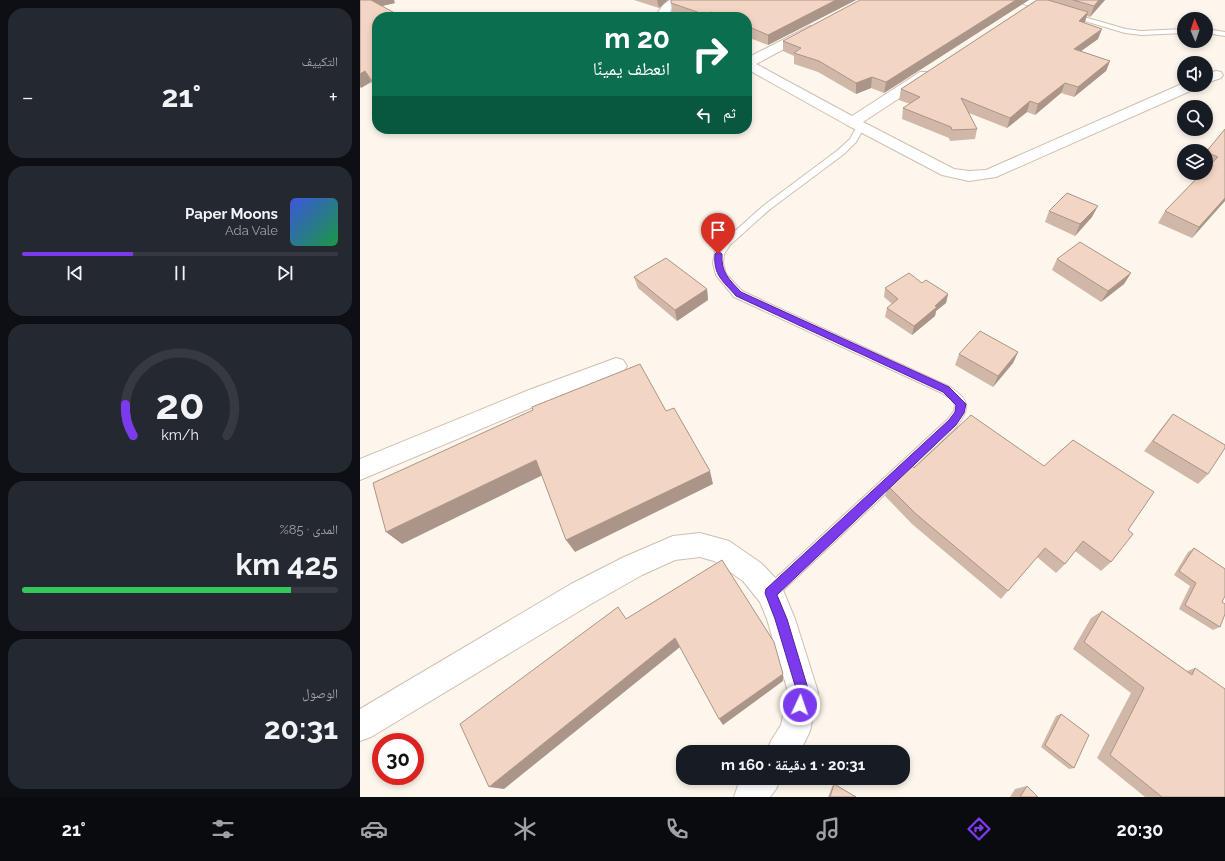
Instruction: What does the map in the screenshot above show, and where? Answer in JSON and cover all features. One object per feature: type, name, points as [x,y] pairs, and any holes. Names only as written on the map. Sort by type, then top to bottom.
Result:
[{"type":"street","points":[[664,12],[668,6],[679,0]]},
{"type":"street","points":[[752,61],[821,24]]},
{"type":"street","points":[[752,67],[948,172],[960,176],[973,177],[990,174],[1177,92]]},
{"type":"street","points":[[857,124],[937,67]]},
{"type":"street","points":[[360,470],[537,396],[616,366]]},
{"type":"street","points":[[360,726],[581,594],[633,566],[673,548],[700,545],[720,550],[752,572],[770,593],[781,619],[803,692],[794,731],[786,745]]},
{"type":"street","points":[[750,797],[759,785]]},
{"type":"lane","points":[[1064,13],[1125,32],[1141,33],[1177,31]]},
{"type":"lane","points":[[1213,32],[1225,34]]},
{"type":"lane","points":[[770,593],[952,423],[960,413],[961,404],[946,390],[738,294],[721,275],[718,263],[718,254],[727,243],[766,208],[814,174],[841,152],[853,140],[857,124]]},
{"type":"building","points":[[360,0],[371,0],[393,12],[372,12],[372,81],[365,71],[360,74]]},
{"type":"building","points":[[671,0],[836,0],[768,35],[752,28],[752,12],[697,12],[671,3]]},
{"type":"building","points":[[860,0],[1016,0],[886,82],[872,77],[856,83],[819,61],[794,53],[801,48],[783,41]]},
{"type":"building","points":[[1037,0],[1048,0],[1088,12],[1079,21],[1102,29],[1074,49],[1110,61],[1078,87],[1065,83],[1038,104],[1030,101],[1010,118],[961,98],[977,129],[952,130],[951,127],[903,108],[920,97],[901,89]]},
{"type":"building","points":[[1073,0],[1099,0],[1094,6]]},
{"type":"building","points":[[1225,129],[1225,198],[1199,227],[1165,211],[1195,180],[1213,180],[1213,162],[1218,157],[1213,155],[1213,144]]},
{"type":"building","points":[[1067,193],[1098,206],[1080,224],[1049,211]]},
{"type":"building","points":[[1080,242],[1131,273],[1108,291],[1057,259]]},
{"type":"building","points":[[666,258],[707,289],[675,310],[634,277]]},
{"type":"building","points":[[909,273],[922,283],[926,280],[948,294],[935,306],[937,307],[914,326],[887,308],[898,299],[885,288]]},
{"type":"building","points":[[980,331],[1018,352],[998,376],[959,354]]},
{"type":"building","points":[[640,364],[666,411],[674,408],[710,471],[566,540],[536,460],[386,532],[373,483],[533,410],[532,407]]},
{"type":"building","points":[[1173,414],[1225,445],[1225,448],[1208,474],[1153,441]]},
{"type":"building","points":[[971,415],[1044,466],[1073,440],[1154,492],[1128,530],[1133,534],[1111,562],[1083,541],[1065,564],[1045,548],[1008,591],[916,514],[888,486],[911,464],[914,468]]},
{"type":"building","points":[[1194,548],[1225,569],[1225,596],[1222,602],[1225,604],[1225,614],[1220,627],[1185,605],[1196,583],[1179,571]]},
{"type":"building","points":[[722,560],[774,642],[783,674],[719,719],[675,638],[489,787],[460,724],[618,607],[626,619]]},
{"type":"building","points":[[1102,611],[1192,675],[1195,668],[1225,689],[1225,797],[1162,797],[1110,755],[1144,688],[1084,642]]},
{"type":"building","points":[[1061,714],[1089,735],[1074,768],[1045,745]]},
{"type":"building","points":[[834,785],[836,785],[856,797],[830,797]]},
{"type":"building","points":[[1027,786],[1038,797],[1020,797]]},
{"type":"route","points":[[718,254],[718,263],[721,275],[738,294],[946,390],[955,396],[961,404],[960,413],[952,423],[770,593],[781,619],[803,692],[800,705]]}]
